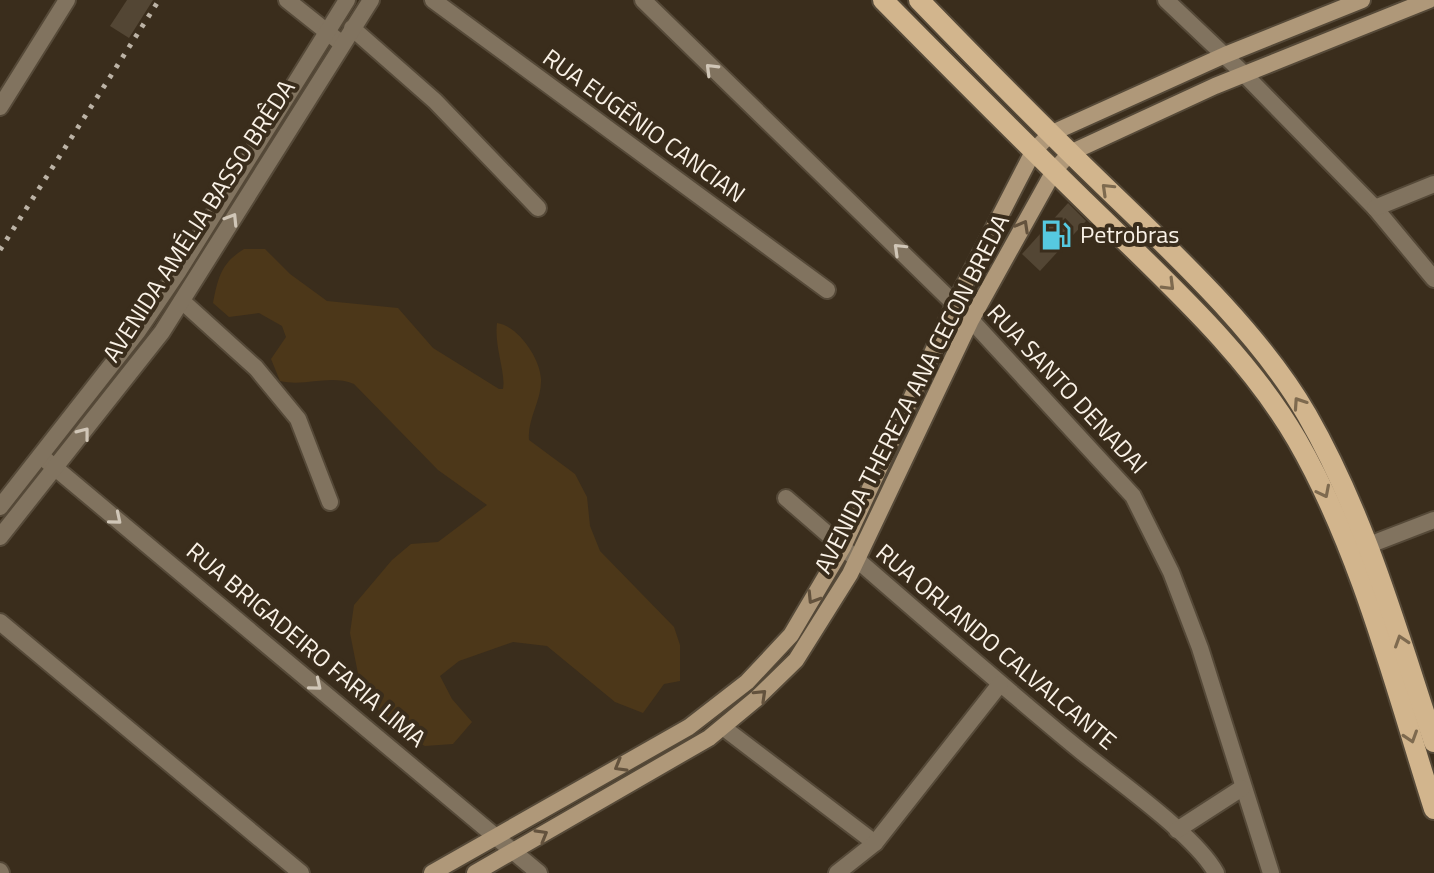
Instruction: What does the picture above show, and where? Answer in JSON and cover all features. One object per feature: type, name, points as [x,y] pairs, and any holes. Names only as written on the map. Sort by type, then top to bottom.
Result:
[{"type":"main road","points":[[883,0],[1219,337],[1265,393],[1296,439],[1329,501],[1349,550],[1434,809]]},
{"type":"main road","points":[[919,0],[1206,288],[1274,368],[1312,425],[1350,497],[1369,545],[1434,742]]},
{"type":"main road","name":"AVENIDA THEREZA ANA CECON BREDA","points":[[432,873],[718,707],[791,635],[843,547],[955,303],[1033,152],[1050,134],[1225,55],[1362,0]]},
{"type":"main road","name":"AVENIDA THEREZA ANA CECON BREDA","points":[[475,873],[724,728],[796,660],[823,621],[856,560],[971,320],[1054,171],[1070,153],[1244,74],[1429,0]]},
{"type":"street","points":[[0,107],[67,0]]},
{"type":"street","points":[[287,0],[341,43]]},
{"type":"street","name":"AVENIDA AMÉLIA BASSO BRÊDA","points":[[0,507],[178,272],[347,0]]},
{"type":"street","name":"AVENIDA AMÉLIA BASSO BRÊDA","points":[[0,537],[139,363],[182,301],[341,43],[371,0]]},
{"type":"street","name":"RUA EUGÊNIO CANCIAN","points":[[433,0],[827,290]]},
{"type":"street","name":"RUA SANTO DENADAI","points":[[643,0],[955,303],[1133,496],[1171,572],[1200,648],[1271,873]]},
{"type":"street","points":[[1166,0],[1225,55],[1375,208],[1434,279]]},
{"type":"street","points":[[352,28],[435,101],[538,208]]},
{"type":"street","points":[[1375,208],[1434,184]]},
{"type":"street","points":[[182,301],[256,368],[298,419],[330,502]]},
{"type":"street","name":"RUA BRIGADEIRO FARIA LIMA","points":[[41,456],[498,835],[539,873]]},
{"type":"street","name":"RUA ORLANDO CALVALCANTE","points":[[786,498],[1000,684],[1177,830],[1210,862],[1216,873]]},
{"type":"street","points":[[1369,545],[1434,520]]},
{"type":"street","points":[[0,622],[301,873]]},
{"type":"street","points":[[837,873],[875,843],[1000,684]]},
{"type":"street","points":[[724,728],[875,843]]},
{"type":"street","points":[[1177,830],[1242,788]]},
{"type":"shaded area","points":[[244,249],[265,249],[290,274],[327,301],[398,308],[433,348],[499,389],[503,389],[503,382],[497,323],[520,336],[537,362],[541,379],[529,440],[575,474],[587,497],[590,526],[600,551],[674,627],[680,645],[680,681],[664,684],[643,713],[615,702],[547,646],[513,642],[459,661],[440,676],[452,699],[472,722],[453,744],[425,746],[404,735],[362,694],[350,633],[354,605],[392,560],[411,544],[438,542],[487,505],[438,470],[354,384],[336,380],[280,381],[271,359],[286,337],[282,326],[259,313],[229,317],[213,303],[222,272],[230,260]]},
{"type":"building","points":[[127,0],[153,0],[129,38],[110,26]]},
{"type":"building","name":"Petrobras","points":[[1068,203],[1086,221],[1040,271],[1022,254]]},
{"type":"railway","points":[[0,250],[159,0]]},
{"type":"place","name":"Petrobras","points":[[1056,235]]}]
